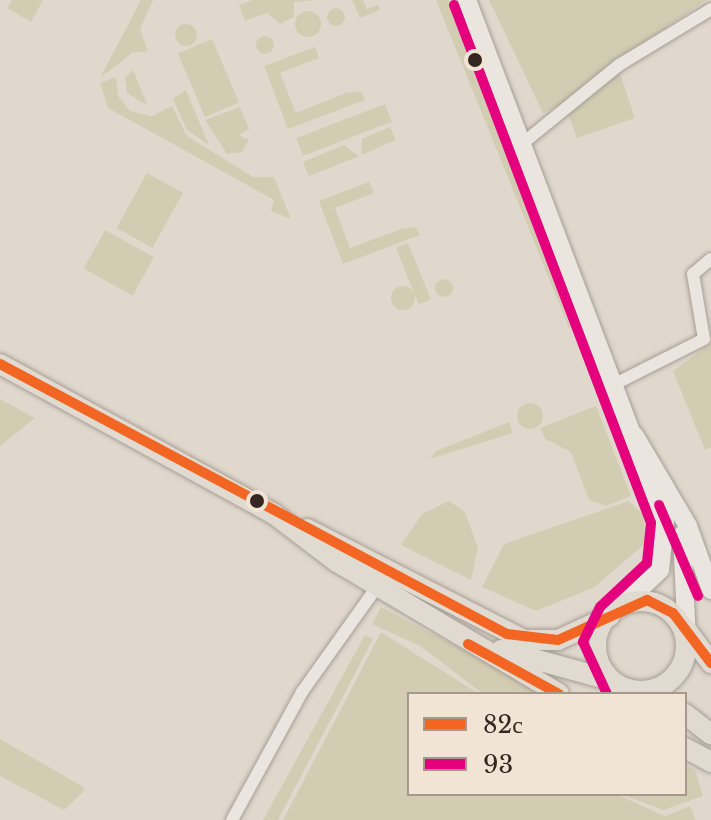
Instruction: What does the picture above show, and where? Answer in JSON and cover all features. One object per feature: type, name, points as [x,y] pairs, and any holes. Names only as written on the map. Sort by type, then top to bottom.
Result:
[{"type":"main road","points":[[0,364],[274,514],[380,577],[524,640],[558,640],[616,610],[660,570],[668,537],[630,428],[467,0]]},
{"type":"main road","points":[[630,428],[675,505],[711,590]]},
{"type":"main road","points":[[642,692],[669,681],[684,632],[675,505]]},
{"type":"main road","points":[[380,577],[425,613],[556,692]]},
{"type":"main road","points":[[610,680],[597,645],[616,610],[655,602],[711,663]]},
{"type":"main road","points":[[425,613],[524,660],[610,680],[638,692]]},
{"type":"main road","points":[[687,715],[711,734]]},
{"type":"main road","points":[[687,749],[711,762]]},
{"type":"street","points":[[523,143],[619,65],[711,9]]},
{"type":"street","points":[[613,385],[704,339],[693,274],[711,259]]},
{"type":"street","points":[[232,820],[302,692],[380,577]]},
{"type":"street","points":[[687,714],[711,723]]},
{"type":"shaded area","points":[[12,0],[43,0],[31,22],[7,8]]},
{"type":"shaded area","points":[[141,0],[153,0],[140,29],[148,51],[132,53],[100,78]]},
{"type":"shaded area","points":[[252,0],[316,0],[294,2],[294,17],[280,24],[267,13],[245,21],[239,5]]},
{"type":"shaded area","points":[[352,0],[363,0],[367,9],[378,5],[380,10],[360,18]]},
{"type":"shaded area","points":[[436,0],[449,0],[571,329],[569,328]]},
{"type":"shaded area","points":[[489,0],[706,0],[616,62],[635,118],[577,138],[564,103],[543,113]]},
{"type":"shaded area","points":[[336,8],[345,17],[336,26],[327,17]]},
{"type":"shaded area","points":[[308,11],[317,15],[321,24],[317,33],[308,37],[299,33],[295,24],[299,15]]},
{"type":"shaded area","points":[[186,24],[194,27],[197,35],[194,43],[186,46],[178,43],[175,35],[178,27]]},
{"type":"shaded area","points":[[265,36],[274,45],[265,54],[256,45]]},
{"type":"shaded area","points":[[212,39],[239,103],[205,117],[178,53]]},
{"type":"shaded area","points":[[315,47],[319,58],[280,73],[296,113],[346,93],[361,91],[365,100],[288,129],[264,66]]},
{"type":"shaded area","points":[[133,70],[148,106],[127,93],[125,77]]},
{"type":"shaded area","points":[[116,77],[118,96],[130,111],[152,116],[172,106],[187,136],[253,177],[274,177],[291,219],[271,211],[274,200],[108,108],[100,83]]},
{"type":"shaded area","points":[[186,90],[209,145],[187,130],[173,99]]},
{"type":"shaded area","points":[[385,104],[392,122],[303,156],[296,138]]},
{"type":"shaded area","points":[[240,107],[249,129],[239,135],[249,140],[242,152],[227,154],[205,120]]},
{"type":"shaded area","points":[[390,127],[396,140],[361,155],[362,139]]},
{"type":"shaded area","points":[[344,145],[359,156],[309,176],[303,162]]},
{"type":"shaded area","points":[[147,173],[183,193],[152,248],[116,228]]},
{"type":"shaded area","points":[[369,182],[374,193],[335,208],[350,248],[401,229],[416,227],[420,235],[343,264],[319,201]]},
{"type":"shaded area","points":[[105,230],[154,257],[133,296],[84,268]]},
{"type":"shaded area","points":[[408,243],[431,300],[419,304],[396,248]]},
{"type":"shaded area","points":[[440,279],[448,279],[453,288],[451,295],[440,297],[435,292],[435,284]]},
{"type":"shaded area","points":[[403,286],[411,290],[415,298],[411,306],[403,310],[395,306],[391,298],[395,290]]},
{"type":"shaded area","points":[[711,343],[711,447],[705,450],[673,371]]},
{"type":"shaded area","points":[[0,399],[35,418],[0,446]]},
{"type":"shaded area","points":[[530,403],[539,407],[543,416],[539,425],[530,429],[521,425],[517,416],[521,407]]},
{"type":"shaded area","points":[[596,406],[631,496],[606,506],[589,500],[571,452],[545,439],[540,428]]},
{"type":"shaded area","points":[[509,422],[513,433],[430,459],[436,451]]},
{"type":"shaded area","points":[[449,501],[465,512],[478,548],[471,580],[401,545],[422,514]]},
{"type":"shaded area","points":[[629,501],[644,515],[645,544],[593,588],[536,611],[482,587],[504,544]]},
{"type":"shaded area","points":[[381,607],[544,692],[480,692],[422,647],[372,624]]},
{"type":"shaded area","points":[[381,632],[476,692],[407,692],[407,796],[620,796],[665,816],[690,806],[696,820],[283,820]]},
{"type":"shaded area","points":[[365,635],[373,639],[278,820],[263,820]]},
{"type":"shaded area","points":[[0,739],[85,790],[64,810],[0,776]]},
{"type":"shaded area","points":[[687,766],[695,770],[703,796],[663,810],[626,796],[687,796]]},
{"type":"transit line","name":"93","points":[[454,5],[651,523],[647,563],[600,607],[583,642],[606,692]]},
{"type":"transit line","name":"82с","points":[[0,364],[507,634],[558,640],[647,600],[673,613],[711,663]]},
{"type":"transit line","name":"93","points":[[659,505],[698,596]]},
{"type":"transit line","name":"82с","points":[[468,644],[555,692]]}]
